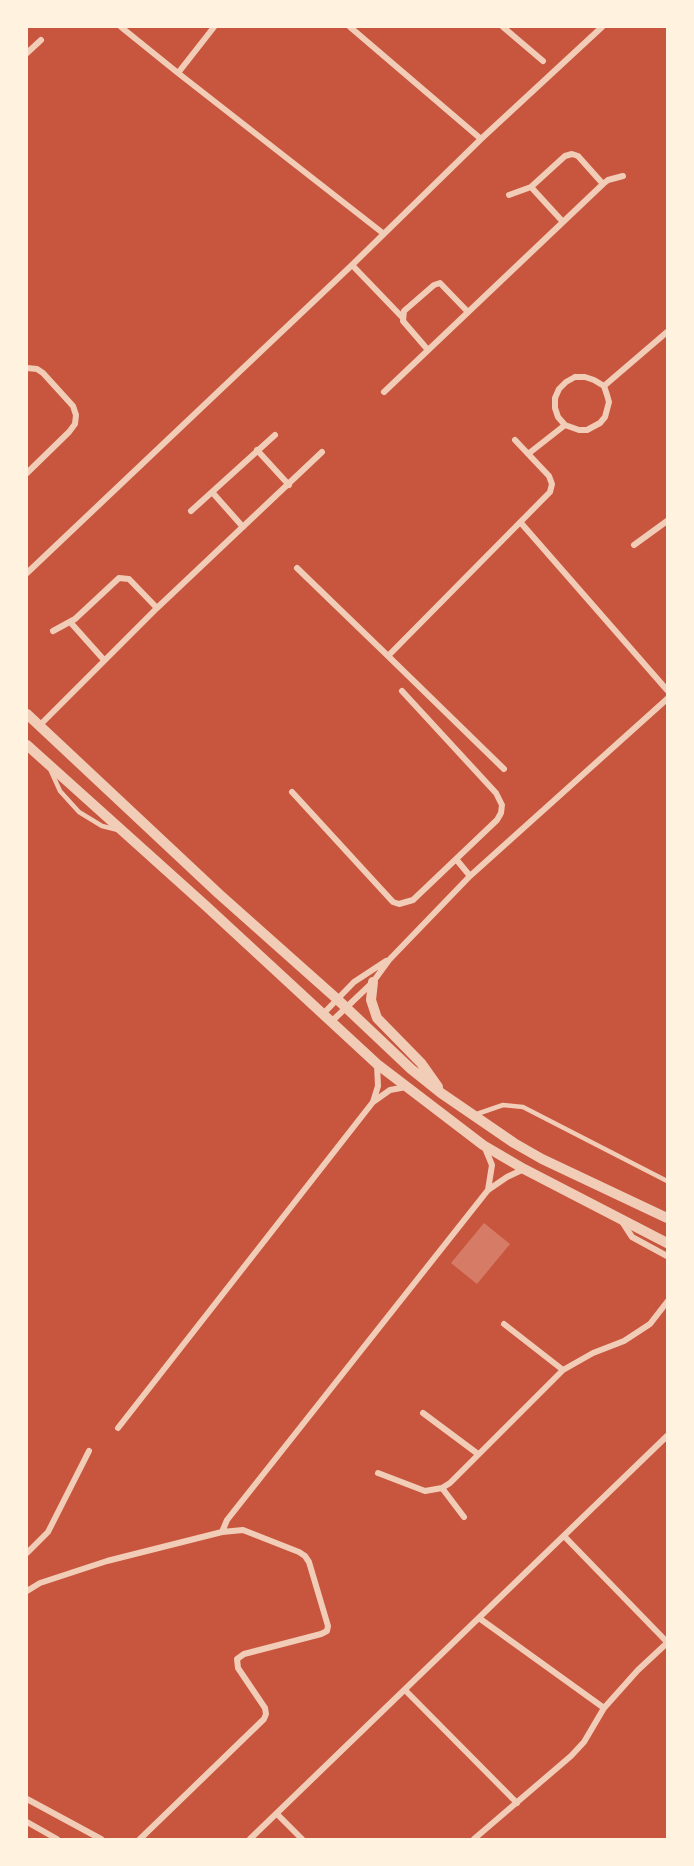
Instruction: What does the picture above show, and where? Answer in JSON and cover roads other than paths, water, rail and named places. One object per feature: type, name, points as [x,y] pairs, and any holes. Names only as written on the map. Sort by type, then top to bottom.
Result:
[{"type":"street","points":[[121,27],[384,234]]},
{"type":"street","points":[[178,73],[214,27]]},
{"type":"street","points":[[350,27],[481,139]]},
{"type":"street","points":[[503,27],[543,61]]},
{"type":"street","points":[[27,573],[352,265],[481,139],[602,27]]},
{"type":"street","points":[[27,53],[41,40]]},
{"type":"street","points":[[509,195],[531,187],[565,156],[572,154],[578,156],[603,184]]},
{"type":"street","points":[[384,392],[603,184],[608,180],[623,176]]},
{"type":"street","points":[[531,187],[563,222]]},
{"type":"street","points":[[352,265],[402,317],[428,350]]},
{"type":"street","points":[[402,317],[404,311],[437,283],[443,285],[468,312]]},
{"type":"street","points":[[604,386],[667,332]]},
{"type":"street","points":[[27,369],[37,369],[43,373],[73,406],[76,415],[75,424],[69,432],[27,473]]},
{"type":"street","points":[[585,376],[604,386],[609,402],[605,417],[594,428],[579,430],[565,425],[558,417],[555,398],[559,389],[566,382],[575,377],[585,376]]},
{"type":"street","points":[[528,454],[565,425]]},
{"type":"street","points":[[191,511],[275,435]]},
{"type":"street","points":[[388,656],[550,492],[552,484],[549,476],[515,440]]},
{"type":"street","points":[[257,450],[289,485]]},
{"type":"street","points":[[40,725],[157,608],[322,452]]},
{"type":"street","points":[[212,492],[243,527]]},
{"type":"street","points":[[634,545],[667,520]]},
{"type":"street","points":[[521,523],[667,690]]},
{"type":"street","points":[[297,568],[504,769]]},
{"type":"street","points":[[53,632],[71,623],[122,577],[129,579],[157,608]]},
{"type":"street","points":[[71,623],[104,660]]},
{"type":"street","points":[[292,792],[393,902],[399,904],[413,900],[497,820],[502,805],[496,793],[402,691]]},
{"type":"street","points":[[331,1022],[373,982],[389,960],[470,876],[667,699]]},
{"type":"street","points":[[27,714],[219,894],[346,1007],[411,1069],[441,1093],[514,1143],[542,1159],[667,1218]]},
{"type":"street","points":[[27,745],[377,1064],[406,1087],[483,1145],[667,1244]]},
{"type":"street","points":[[456,860],[470,876]]},
{"type":"street","points":[[323,1014],[365,974],[389,960]]},
{"type":"street","points":[[373,982],[371,1000],[377,1018],[424,1068],[441,1093]]},
{"type":"street","points":[[373,1102],[378,1086],[377,1064]]},
{"type":"street","points":[[118,1428],[373,1102],[390,1090],[406,1087]]},
{"type":"street","points":[[483,1145],[492,1166],[488,1190]]},
{"type":"street","points":[[222,1532],[227,1520],[488,1190],[524,1169]]},
{"type":"street","points":[[620,1219],[632,1237],[667,1256]]},
{"type":"street","points":[[378,1473],[425,1491],[442,1488],[450,1483],[563,1370],[593,1353],[624,1341],[650,1324],[667,1302]]},
{"type":"street","points":[[504,1324],[563,1370]]},
{"type":"street","points":[[423,1413],[478,1454]]},
{"type":"street","points":[[250,1839],[667,1437]]},
{"type":"street","points":[[27,1553],[48,1532],[89,1451]]},
{"type":"street","points":[[442,1488],[464,1517]]},
{"type":"street","points":[[27,1591],[40,1583],[107,1561],[222,1532],[243,1530],[299,1552],[309,1562],[328,1626],[327,1631],[321,1635],[244,1654],[237,1659],[238,1668],[265,1708],[264,1719],[140,1839]]},
{"type":"street","points":[[474,1839],[571,1756],[584,1742],[604,1708],[630,1678],[667,1642],[564,1536]]},
{"type":"street","points":[[479,1618],[604,1708]]},
{"type":"street","points":[[405,1690],[517,1803]]},
{"type":"street","points":[[27,1799],[101,1839]]},
{"type":"street","points":[[277,1814],[302,1839]]},
{"type":"street","points":[[27,1822],[57,1839]]},
{"type":"lane","points":[[472,1115],[503,1105],[523,1107],[667,1181]]}]
